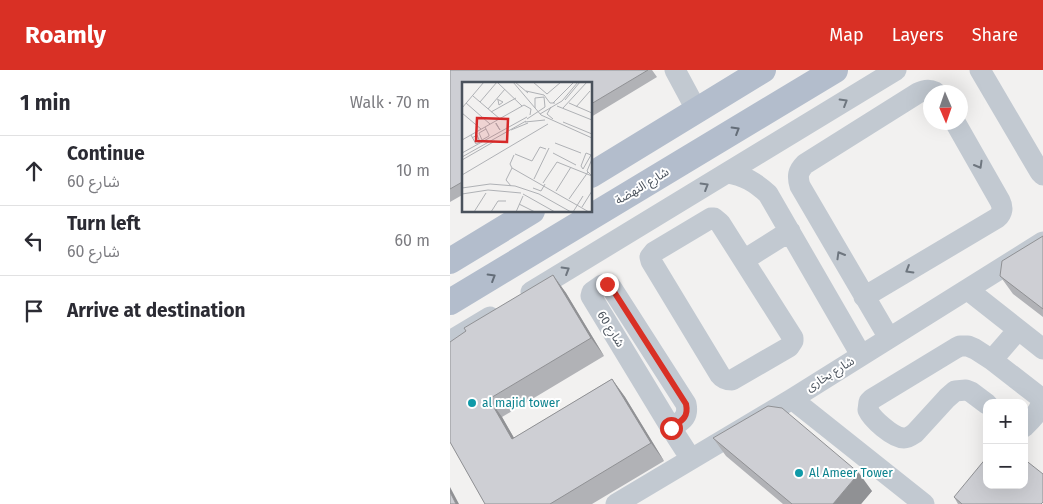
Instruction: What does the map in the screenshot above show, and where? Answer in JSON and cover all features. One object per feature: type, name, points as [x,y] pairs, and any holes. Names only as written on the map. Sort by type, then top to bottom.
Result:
[{"type":"main road","points":[[592,174],[763,70]]},
{"type":"main road","name":"شارع النهضة","points":[[450,302],[835,70]]},
{"type":"main road","points":[[450,261],[530,212]]},
{"type":"street","points":[[450,341],[896,70]]},
{"type":"street","points":[[980,70],[1040,172],[1043,174]]},
{"type":"street","points":[[681,72],[697,111]]},
{"type":"street","points":[[889,338],[800,186],[798,174],[805,164],[923,91]]},
{"type":"street","points":[[864,297],[997,218],[1002,212],[1000,201],[960,130]]},
{"type":"street","points":[[764,150],[764,167],[768,194]]},
{"type":"street","points":[[727,173],[752,181],[768,194],[861,355]]},
{"type":"street","points":[[714,218],[720,222],[744,260],[793,341],[789,347],[762,363],[732,380],[727,380],[720,375],[650,258],[654,252],[714,218]]},
{"type":"street","points":[[744,260],[790,231]]},
{"type":"street","name":"شارع بخارى","points":[[616,504],[792,398],[1043,242]]},
{"type":"street","name":"شارع 60","points":[[671,428],[686,416],[686,404],[611,287],[607,284],[602,285],[592,292],[590,296],[671,428],[691,459]]},
{"type":"street","points":[[968,290],[1043,349]]},
{"type":"street","points":[[992,360],[1018,330]]},
{"type":"street","points":[[983,401],[966,390],[955,391],[916,433],[910,437],[903,438],[891,433],[872,417],[868,410],[872,399],[956,348],[964,346],[972,347],[992,360],[1041,398],[1041,407],[1028,422]]},
{"type":"street","points":[[792,398],[924,504]]},
{"type":"building","points":[[450,70],[648,70],[592,103],[592,82],[462,82],[462,182],[450,189]]},
{"type":"building","points":[[1043,236],[1043,309],[1000,276],[1002,261]]},
{"type":"building","points":[[553,275],[591,338],[489,399],[512,439],[612,379],[651,443],[550,504],[485,504],[450,442],[450,342],[466,331],[464,328]]},
{"type":"building","name":"Al Ameer Tower","points":[[768,406],[782,408],[859,473],[833,504],[792,504],[713,438]]},
{"type":"building","points":[[983,462],[983,489],[1028,489],[1028,462],[1043,474],[1043,502],[1041,504],[962,504],[954,497]]},
{"type":"building","points":[[450,492],[456,504],[450,504]]},
{"type":"place","name":"al majid tower","points":[[472,403]]},
{"type":"place","name":"Al Ameer Tower","points":[[799,473]]},
{"type":"route","points":[[607,284],[611,287],[686,404],[686,416],[671,428]]}]
